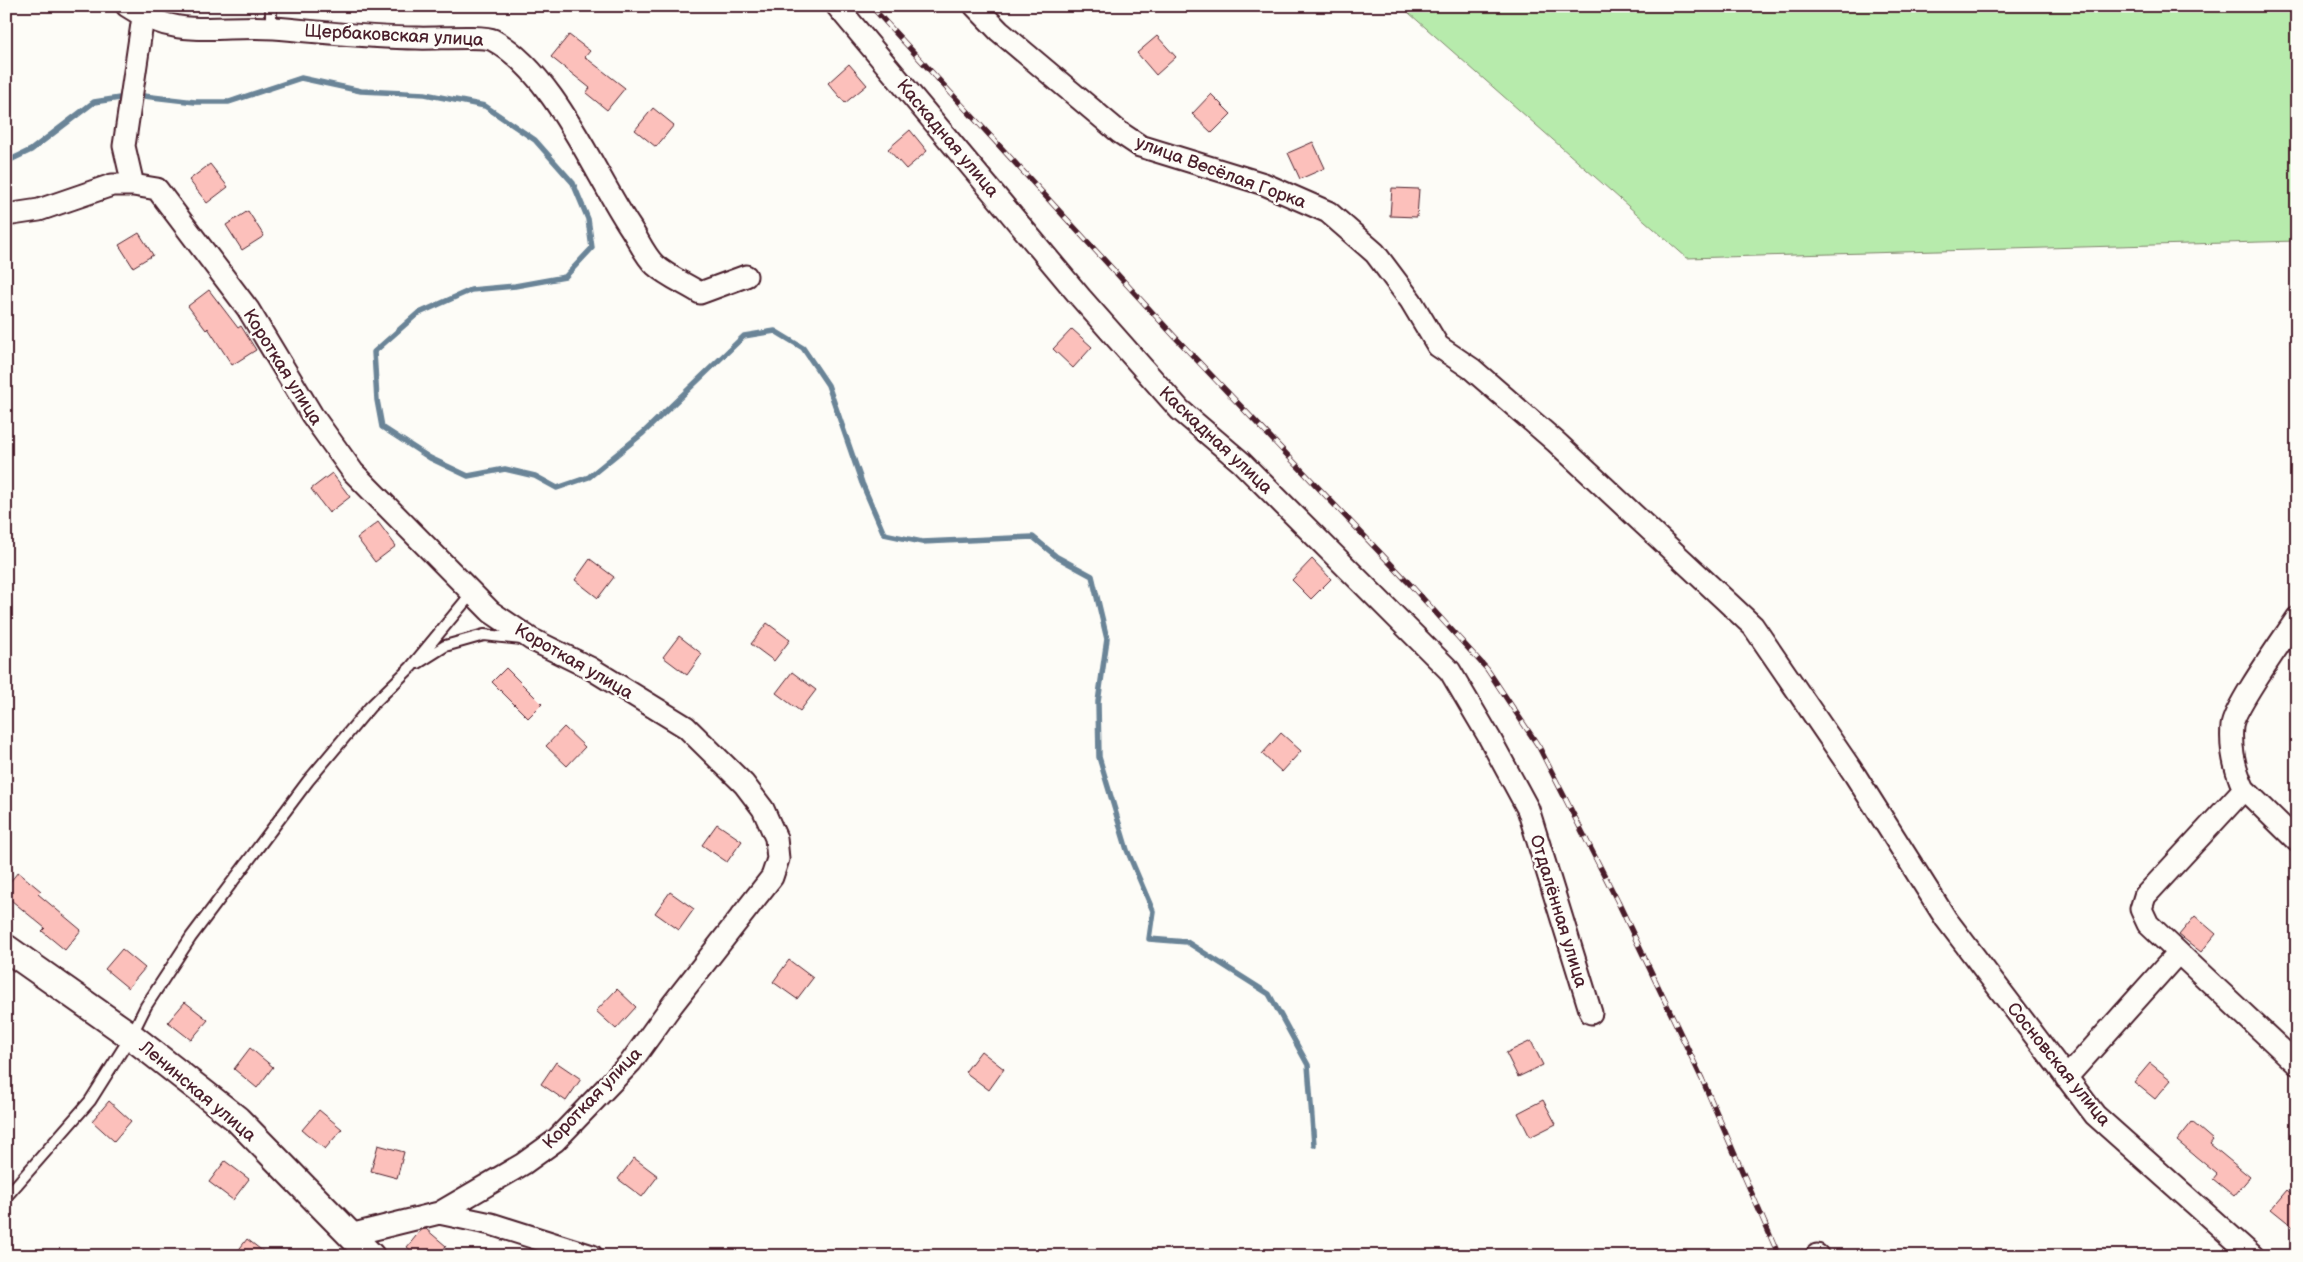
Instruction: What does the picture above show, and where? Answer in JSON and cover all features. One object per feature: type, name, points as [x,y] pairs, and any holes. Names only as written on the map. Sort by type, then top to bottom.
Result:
[{"type":"street","name":"Каскадная улица","points":[[837,6],[1081,298],[1180,410],[1242,462],[1450,671],[1528,809]]},
{"type":"street","name":"улица Весёлая Горка","points":[[976,6],[1000,31],[1119,132],[1140,146],[1264,184],[1328,212],[1375,253],[1411,301],[1438,346],[1472,369],[1564,449],[1753,626],[1855,774],[1946,919]]},
{"type":"street","name":"Щербаковская улица","points":[[135,12],[179,28],[214,30],[271,28],[415,38],[491,39],[517,56],[543,86],[587,152],[613,202],[655,265],[700,293],[746,276]]},
{"type":"street","points":[[134,185],[124,146],[132,89],[135,12]]},
{"type":"street","name":"Короткая улица","points":[[6,215],[39,210],[112,185],[134,185],[157,190],[248,309],[312,415],[353,472],[491,612],[531,639],[590,668],[686,727],[744,784],[763,809],[776,838],[778,859],[772,877],[672,1005],[631,1062],[555,1141],[523,1164],[439,1213]]},
{"type":"street","points":[[2297,618],[2245,698],[2232,725],[2234,763],[2244,790],[2297,841]]},
{"type":"street","points":[[2244,790],[2145,896],[2141,909],[2148,924],[2297,1064]]},
{"type":"street","name":"Отдалённая улица","points":[[1528,809],[1591,1013]]},
{"type":"street","name":"Сосновская улица","points":[[1946,919],[2095,1115],[2253,1256]]},
{"type":"street","name":"Ленинская улица","points":[[6,948],[131,1036],[237,1120],[371,1256]]},
{"type":"street","points":[[2066,1078],[2178,953]]},
{"type":"street","points":[[350,1235],[439,1213],[491,1224],[592,1256]]},
{"type":"lane","points":[[271,6],[271,28]]},
{"type":"lane","points":[[6,1197],[90,1101],[131,1036],[146,1006],[191,937],[302,788],[370,707],[411,667],[472,593]]},
{"type":"lane","points":[[411,667],[445,646],[484,635],[531,639]]},
{"type":"green space","points":[[1401,6],[2297,6],[2297,241],[1687,258]]},
{"type":"building","points":[[569,35],[590,51],[585,57],[625,88],[607,110],[586,93],[590,88],[551,57]]},
{"type":"building","points":[[1157,36],[1176,57],[1156,75],[1137,53]]},
{"type":"building","points":[[849,64],[867,85],[845,103],[828,83]]},
{"type":"building","points":[[1211,94],[1231,114],[1212,133],[1192,114]]},
{"type":"building","points":[[653,108],[674,125],[656,147],[635,130]]},
{"type":"building","points":[[910,130],[927,151],[906,169],[888,149]]},
{"type":"building","points":[[1313,142],[1325,168],[1300,179],[1288,153]]},
{"type":"building","points":[[210,164],[228,187],[207,203],[189,180]]},
{"type":"building","points":[[1392,188],[1419,189],[1417,217],[1390,216]]},
{"type":"building","points":[[248,211],[264,236],[242,250],[226,225]]},
{"type":"building","points":[[139,233],[153,255],[133,267],[119,245]]},
{"type":"building","points":[[209,290],[238,328],[241,326],[256,350],[232,365],[208,328],[206,330],[188,306]]},
{"type":"building","points":[[1072,329],[1092,347],[1073,368],[1053,349]]},
{"type":"building","points":[[332,473],[350,497],[329,513],[311,489]]},
{"type":"building","points":[[378,522],[396,546],[375,562],[357,538]]},
{"type":"building","points":[[590,559],[614,577],[598,598],[575,580]]},
{"type":"building","points":[[1312,559],[1331,579],[1311,599],[1292,580]]},
{"type":"building","points":[[767,623],[790,640],[774,661],[751,644]]},
{"type":"building","points":[[679,636],[702,654],[687,675],[663,657]]},
{"type":"building","points":[[506,668],[542,704],[528,718],[492,682]]},
{"type":"building","points":[[792,672],[816,690],[800,711],[776,693]]},
{"type":"building","points":[[564,727],[585,747],[567,766],[546,746]]},
{"type":"building","points":[[1281,733],[1301,751],[1282,772],[1262,754]]},
{"type":"building","points":[[717,824],[742,841],[727,862],[702,845]]},
{"type":"building","points":[[18,872],[41,891],[38,894],[81,930],[65,950],[42,931],[45,928],[6,896],[6,887]]},
{"type":"building","points":[[670,892],[694,909],[679,930],[655,913]]},
{"type":"building","points":[[2195,916],[2216,934],[2201,952],[2179,935]]},
{"type":"building","points":[[122,949],[145,968],[128,988],[105,969]]},
{"type":"building","points":[[789,960],[813,978],[797,999],[773,982]]},
{"type":"building","points":[[617,989],[636,1007],[616,1029],[596,1011]]},
{"type":"building","points":[[185,1002],[208,1020],[191,1040],[168,1022]]},
{"type":"building","points":[[1531,1041],[1543,1065],[1518,1077],[1506,1053]]},
{"type":"building","points":[[250,1048],[273,1067],[257,1088],[234,1069]]},
{"type":"building","points":[[981,1051],[1004,1069],[989,1090],[965,1072]]},
{"type":"building","points":[[556,1062],[581,1079],[566,1101],[541,1084]]},
{"type":"building","points":[[2150,1063],[2171,1080],[2155,1099],[2134,1082]]},
{"type":"building","points":[[1543,1100],[1556,1124],[1530,1137],[1518,1113]]},
{"type":"building","points":[[109,1101],[131,1121],[114,1141],[92,1121]]},
{"type":"building","points":[[319,1110],[342,1129],[325,1149],[302,1130]]},
{"type":"building","points":[[2192,1122],[2213,1140],[2210,1144],[2250,1177],[2234,1196],[2213,1179],[2217,1174],[2177,1141]]},
{"type":"building","points":[[378,1145],[404,1152],[397,1178],[371,1171]]},
{"type":"building","points":[[634,1158],[658,1176],[642,1197],[618,1179]]},
{"type":"building","points":[[225,1161],[249,1179],[233,1200],[209,1182]]},
{"type":"building","points":[[2287,1190],[2297,1199],[2297,1230],[2271,1209]]},
{"type":"building","points":[[426,1229],[446,1246],[438,1256],[417,1256],[407,1247],[421,1230]]},
{"type":"building","points":[[247,1239],[269,1256],[234,1256]]},
{"type":"waterway","points":[[135,95],[195,102],[229,102],[301,78],[361,91],[425,94],[485,106],[535,140],[573,183],[588,219],[592,248],[565,277],[515,286],[471,290],[417,314],[374,352],[377,400],[382,427],[430,458],[468,476],[505,469],[535,476],[557,488],[589,477],[643,433],[744,336],[775,331],[803,348],[828,385],[862,483],[884,534],[922,542],[1033,537],[1057,557],[1092,576],[1107,639],[1098,702],[1099,757],[1127,850],[1153,911],[1149,939],[1187,942],[1269,994],[1308,1065],[1314,1145]]},
{"type":"waterway","points":[[6,162],[31,150],[94,102],[126,97]]},
{"type":"railway","points":[[871,6],[1175,337],[1407,581],[1487,669],[1539,747],[1618,902],[1702,1079],[1779,1256]]}]
